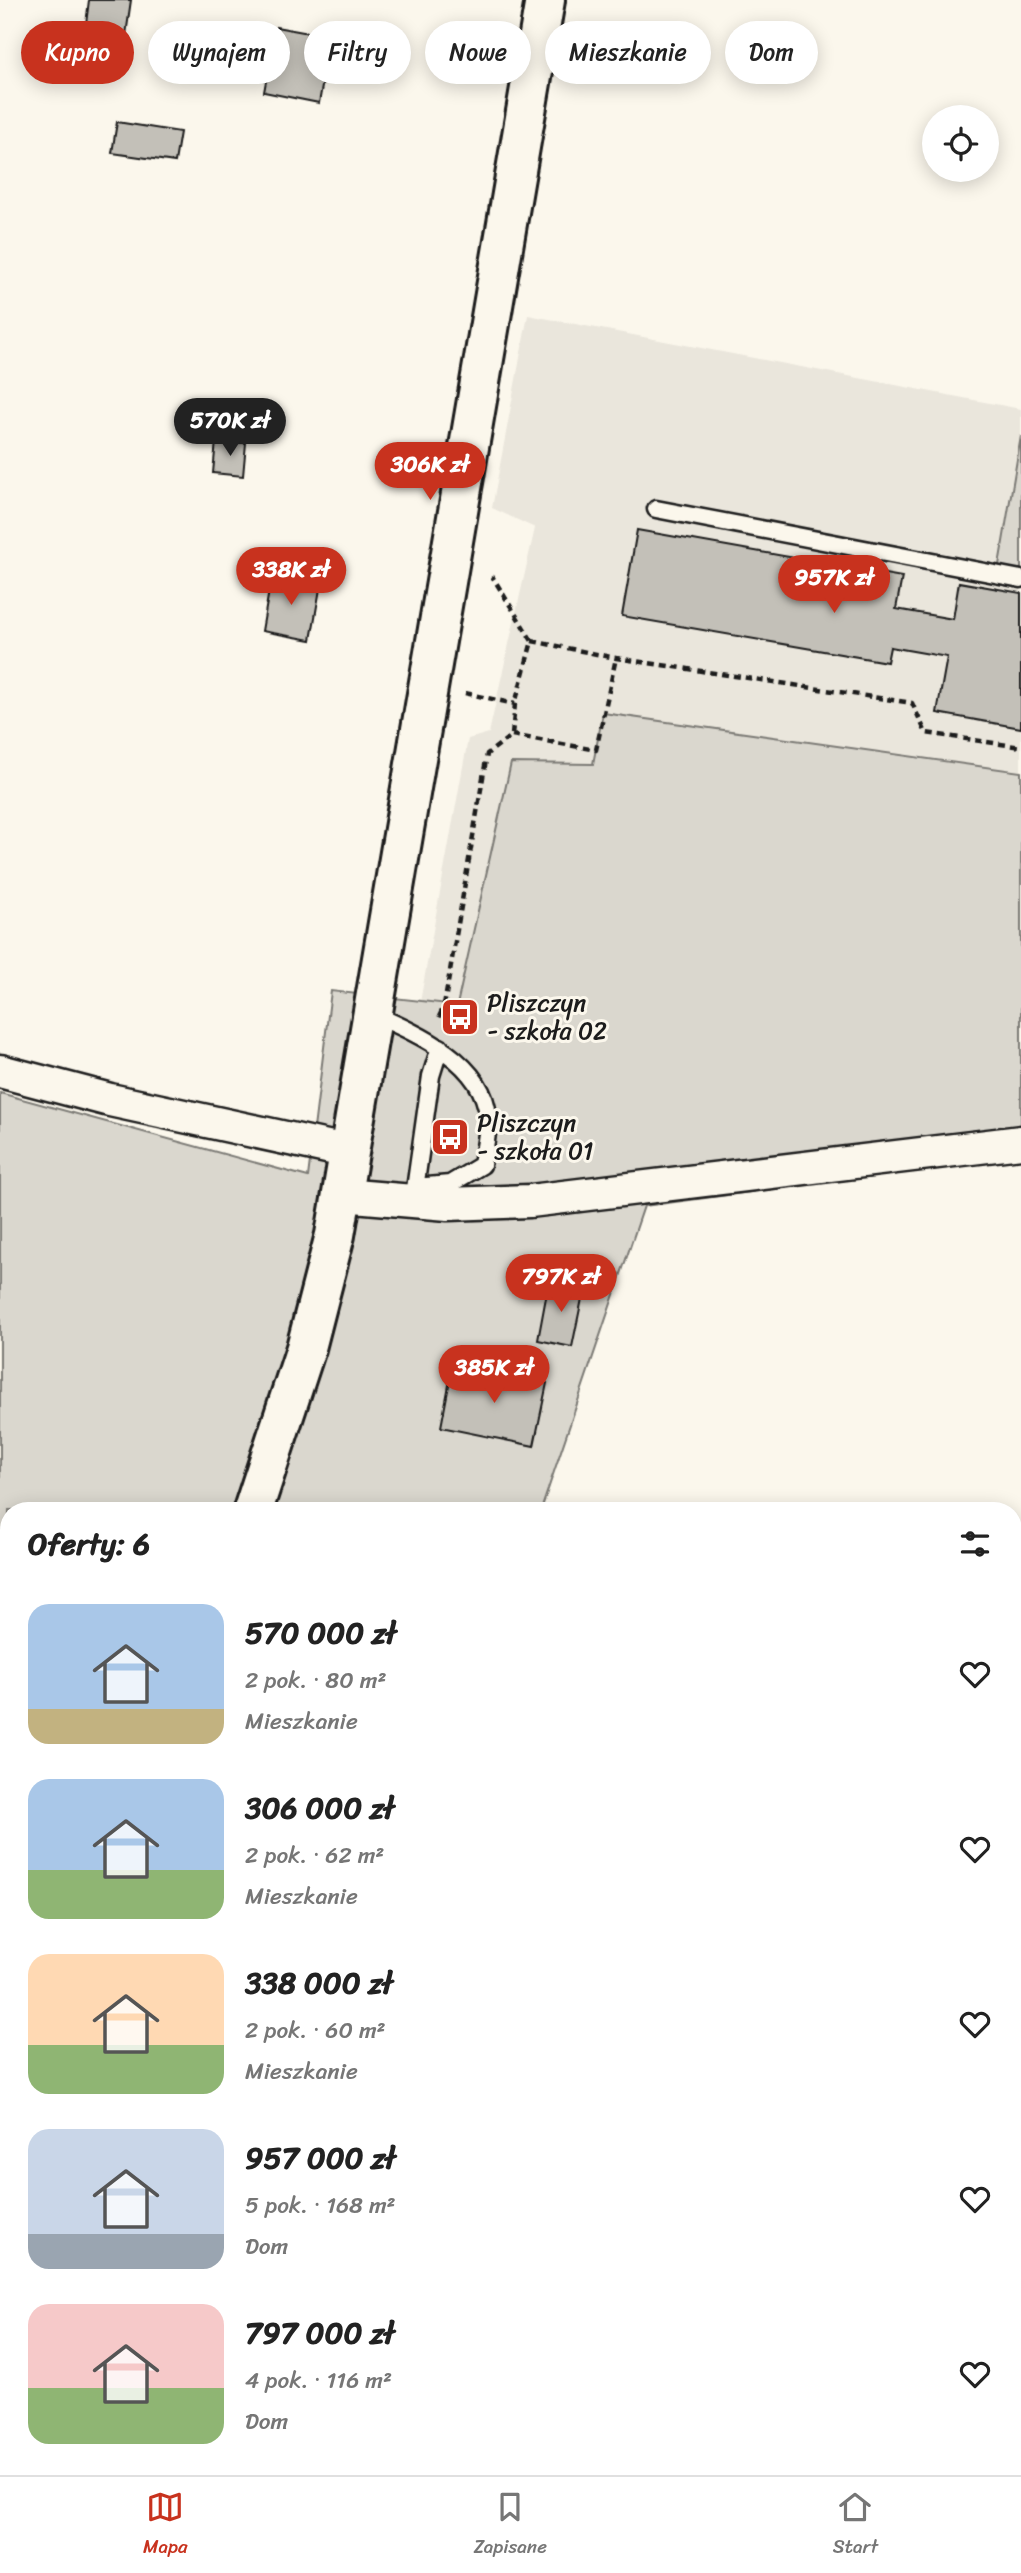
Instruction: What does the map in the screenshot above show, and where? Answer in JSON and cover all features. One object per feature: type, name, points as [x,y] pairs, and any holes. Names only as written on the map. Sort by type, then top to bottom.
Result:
[{"type":"street","points":[[256,1502],[306,1348],[327,1271],[342,1195],[545,0]]},
{"type":"street","points":[[0,1071],[110,1100],[350,1152]]},
{"type":"street","points":[[342,1195],[414,1194],[482,1204],[530,1201],[1021,1142]]},
{"type":"lane","points":[[656,509],[1021,579]]},
{"type":"lane","points":[[373,1014],[429,1039],[440,1047],[480,1089],[488,1117],[482,1165],[450,1184],[414,1194],[430,1076],[440,1047]]},
{"type":"path","points":[[532,641],[616,659],[912,703],[926,733],[1021,747]]},
{"type":"path","points":[[512,735],[596,750],[616,659]]},
{"type":"path","points":[[429,687],[515,704]]},
{"type":"shaded area","points":[[528,315],[1021,409],[1021,1127],[420,1002],[468,739],[489,733],[535,528],[492,508]]},
{"type":"shaded area","points":[[1021,436],[1021,575],[998,571]]},
{"type":"shaded area","points":[[603,713],[1021,772],[1021,1157],[644,1206],[544,1502],[0,1502],[0,1093],[308,1177],[331,991],[457,1005],[511,763],[593,764]]},
{"type":"building","points":[[89,0],[131,0],[128,21],[86,21]]},
{"type":"building","points":[[290,30],[304,32],[304,84],[322,84],[319,103],[264,92],[265,84],[290,84]]},
{"type":"building","points":[[117,122],[180,132],[175,162],[112,153]]},
{"type":"building","points":[[216,441],[246,443],[243,476],[213,473]]},
{"type":"building","points":[[637,530],[902,577],[896,609],[953,619],[959,582],[1021,593],[1021,728],[937,713],[947,657],[890,647],[887,662],[622,616]]},
{"type":"building","points":[[272,573],[321,583],[311,640],[262,631]]},
{"type":"building","points":[[549,1281],[584,1289],[572,1347],[538,1340]]},
{"type":"building","points":[[453,1364],[547,1383],[534,1446],[441,1427]]},
{"type":"place","name":"Pliszczyn - szkoła 02","points":[[460,1017]]},
{"type":"place","name":"Pliszczyn - szkoła 01","points":[[450,1137]]}]
